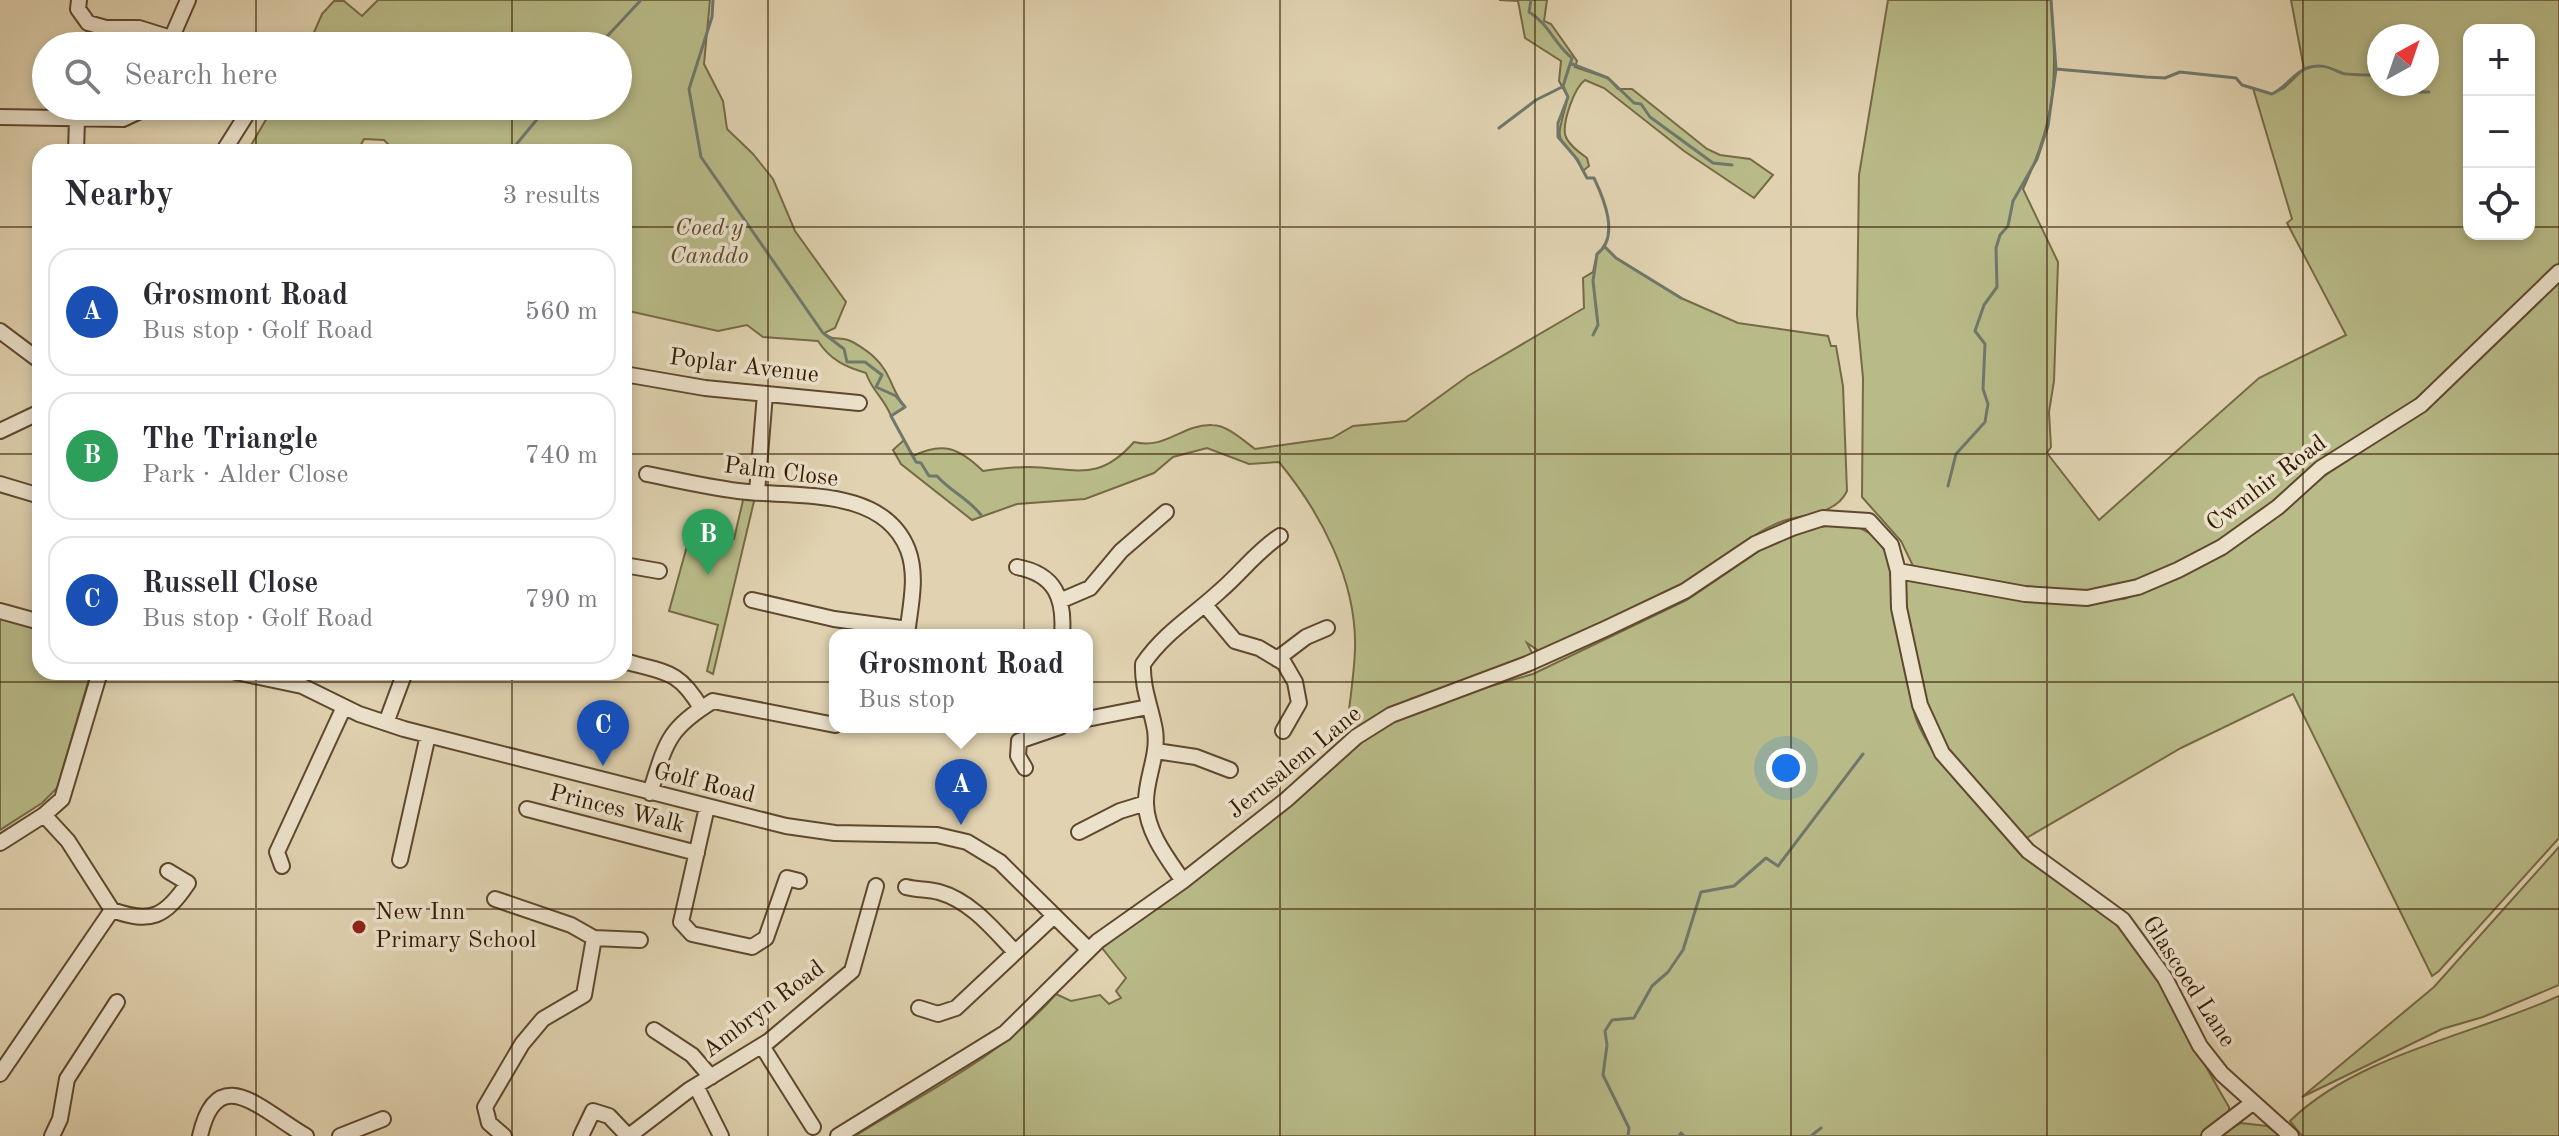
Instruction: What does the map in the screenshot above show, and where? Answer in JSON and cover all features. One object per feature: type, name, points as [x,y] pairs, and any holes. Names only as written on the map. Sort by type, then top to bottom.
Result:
[{"type":"street","points":[[79,0],[78,9],[88,23],[106,28],[139,28],[148,32]]},
{"type":"street","points":[[174,32],[188,0]]},
{"type":"street","points":[[0,117],[32,117]]},
{"type":"street","points":[[76,144],[77,120]]},
{"type":"street","points":[[228,144],[243,120]]},
{"type":"street","name":"Cwmhir Road","points":[[1898,571],[2025,594],[2087,598],[2138,587],[2178,570],[2222,547],[2278,507],[2321,468],[2421,405],[2559,272]]},
{"type":"street","points":[[0,331],[32,355]]},
{"type":"street","name":"Poplar Avenue","points":[[632,375],[705,388],[859,403]]},
{"type":"street","points":[[757,492],[765,394]]},
{"type":"street","points":[[0,431],[32,416]]},
{"type":"street","name":"Palm Close","points":[[647,474],[757,492],[818,496],[854,504],[886,521],[908,549],[913,572],[907,629]]},
{"type":"street","points":[[0,484],[32,494]]},
{"type":"street","points":[[1062,600],[1090,588],[1121,551],[1166,512]]},
{"type":"street","name":"Jerusalem Lane","points":[[838,1136],[1005,1033],[1088,949],[1183,881],[1286,800],[1356,737],[1391,715],[1527,664],[1605,629],[1685,591],[1755,544],[1823,518],[1869,521],[1891,545],[1898,571]]},
{"type":"street","points":[[1183,881],[1157,840],[1146,803],[1156,751],[1142,688],[1143,664],[1178,623],[1205,605],[1261,549],[1280,536]]},
{"type":"street","points":[[632,566],[659,571]]},
{"type":"street","points":[[1017,567],[1044,577],[1056,587],[1062,600],[1062,629]]},
{"type":"street","name":"Glascoed Lane","points":[[1898,571],[1899,608],[1920,705],[1942,753],[2028,851],[2123,920],[2165,978],[2200,1046],[2251,1104],[2291,1136]]},
{"type":"street","points":[[752,600],[890,629]]},
{"type":"street","points":[[1205,605],[1235,641],[1259,648],[1284,663],[1295,682],[1299,703],[1283,731]]},
{"type":"street","points":[[0,611],[32,620]]},
{"type":"street","points":[[1277,659],[1306,637],[1327,628]]},
{"type":"street","points":[[632,663],[678,676],[687,684],[701,708]]},
{"type":"street","points":[[0,843],[44,815],[62,799],[98,680]]},
{"type":"street","name":"Golf Road","points":[[274,680],[302,686],[386,723],[707,807],[810,830],[937,835],[967,842],[1000,862],[1088,949]]},
{"type":"street","points":[[386,723],[402,680]]},
{"type":"street","points":[[650,793],[664,747],[675,728],[713,701],[829,724]]},
{"type":"street","points":[[282,866],[277,852],[344,707]]},
{"type":"street","points":[[1093,718],[1148,707]]},
{"type":"street","points":[[1025,768],[1018,756],[1019,741],[1042,733]]},
{"type":"street","points":[[400,860],[428,735]]},
{"type":"street","points":[[1156,751],[1196,757],[1230,770]]},
{"type":"street","points":[[1079,832],[1120,811],[1146,803]]},
{"type":"street","points":[[707,807],[681,922],[692,934],[752,947],[766,938],[787,878],[799,881]]},
{"type":"street","name":"Princes Walk","points":[[527,809],[697,853]]},
{"type":"street","points":[[44,815],[68,841],[112,910],[132,917],[157,916],[174,903],[188,883],[168,871]]},
{"type":"street","name":"Ambryn Road","points":[[581,1136],[593,1111],[609,1116],[629,1136],[696,1086],[762,1046],[852,971],[876,886]]},
{"type":"street","points":[[906,887],[937,891],[957,899],[980,916],[1015,952]]},
{"type":"street","points":[[495,899],[571,925],[594,938],[640,940]]},
{"type":"street","points":[[0,1074],[112,910]]},
{"type":"street","points":[[919,1008],[938,1014],[956,1008],[1054,916]]},
{"type":"street","points":[[504,1136],[489,1123],[485,1107],[522,1044],[543,1019],[584,995],[594,938]]},
{"type":"street","points":[[52,1136],[60,1119],[67,1079],[117,1002]]},
{"type":"street","points":[[654,1030],[692,1055],[711,1077]]},
{"type":"street","points":[[762,1046],[813,1127]]},
{"type":"street","points":[[696,1086],[721,1136]]},
{"type":"street","points":[[200,1136],[205,1113],[214,1098],[224,1094],[237,1095],[306,1136]]},
{"type":"street","points":[[2209,1136],[2251,1104]]},
{"type":"street","points":[[340,1136],[383,1119]]},
{"type":"green space","name":"Coed y Canddo","points":[[378,0],[710,0],[704,64],[723,101],[727,129],[773,179],[795,231],[846,302],[835,328],[824,333],[851,341],[872,356],[885,370],[905,407],[891,416],[866,373],[839,362],[818,341],[763,337],[747,325],[718,331],[632,312],[632,144],[388,144],[384,140],[364,139],[361,144],[252,144],[266,120],[632,120],[632,32],[314,32],[322,14],[334,1],[344,1],[362,16]]},
{"type":"green space","points":[[1499,0],[1547,0],[1544,21],[1551,24],[1577,61],[1575,67],[1608,78],[1618,89],[1632,89],[1707,149],[1720,155],[1750,159],[1773,175],[1754,198],[1684,151],[1604,88],[1585,80],[1573,97],[1565,128],[1568,141],[1587,158],[1589,166],[1583,171],[1560,134],[1568,97],[1559,81],[1561,61],[1525,38],[1518,1]]},
{"type":"green space","points":[[1888,0],[2051,0],[2054,52],[2052,96],[2043,140],[2023,189],[2058,262],[2054,381],[2049,412],[2051,447],[2047,453],[2099,520],[2259,378],[2346,335],[2287,223],[2292,219],[2253,88],[2272,94],[2284,88],[2304,69],[2291,0],[2559,0],[2559,269],[2426,397],[2233,534],[2188,559],[2132,584],[2088,594],[2015,589],[1915,570],[1901,541],[1862,497],[1863,378],[1857,315],[1859,175]]},
{"type":"green space","points":[[1605,247],[1616,258],[1681,298],[1738,323],[1828,336],[1831,346],[1836,346],[1843,386],[1847,491],[1842,499],[1827,509],[1783,521],[1757,534],[1685,586],[1650,604],[1539,651],[1527,643],[1534,657],[1411,699],[1346,735],[1355,649],[1350,598],[1334,549],[1322,526],[1279,462],[1249,464],[1207,448],[1173,457],[1154,473],[1085,499],[1017,504],[972,520],[901,464],[893,450],[904,440],[913,456],[933,449],[950,449],[983,471],[1029,467],[1086,470],[1109,463],[1134,442],[1155,443],[1201,426],[1223,427],[1255,449],[1332,438],[1353,426],[1406,421],[1468,376],[1584,308],[1583,278],[1593,272],[1597,254]]},
{"type":"green space","points":[[2559,279],[2559,838],[2439,971],[2432,976],[2293,694],[2181,748],[2023,840],[1949,753],[1927,714],[1904,600],[1902,584],[1906,579],[2085,601],[2124,599],[2155,587],[2426,409]]},
{"type":"green space","points":[[744,496],[755,497],[713,674],[707,671],[718,625],[669,611],[690,535],[734,539]]},
{"type":"green space","points":[[1844,523],[1873,536],[1887,556],[1913,708],[1934,753],[1955,780],[2006,832],[2115,923],[2148,966],[2176,1012],[2229,1107],[2229,1113],[2200,1136],[855,1136],[987,1055],[1035,1016],[1056,994],[1071,1001],[1100,995],[1109,1004],[1121,998],[1116,991],[1126,978],[1102,948],[1237,845],[1345,750],[1396,720],[1449,698],[1533,674],[1687,600],[1762,549],[1809,529]]},
{"type":"green space","points":[[0,611],[32,620],[32,680],[89,680],[57,788],[42,803],[0,830]]},
{"type":"green space","points":[[2559,847],[2559,985],[2483,1017],[2442,1029],[2302,1097],[2434,987]]},
{"type":"green space","points":[[2559,996],[2559,1136],[2302,1136],[2290,1121],[2317,1098],[2383,1062]]},
{"type":"green space","points":[[2241,1123],[2267,1126],[2280,1136],[2218,1136]]},
{"type":"waterway","points":[[611,32],[641,0]]},
{"type":"waterway","points":[[713,0],[712,17],[689,89],[701,157],[823,333],[844,349],[847,362],[865,362],[882,375],[876,387],[896,396],[905,407],[891,416],[916,462],[921,463],[929,476],[937,476],[981,515]]},
{"type":"waterway","points":[[1531,0],[1529,12],[1542,22],[1572,58],[1563,86],[1568,97],[1558,123],[1558,137],[1577,159],[1587,178],[1594,178],[1608,218],[1608,238],[1597,254],[1593,281],[1598,325],[1593,335]]},
{"type":"waterway","points":[[1948,486],[1956,454],[1985,422],[1988,404],[1983,389],[1985,344],[1975,331],[1984,305],[1997,287],[1996,248],[2000,235],[2008,226],[2013,201],[2037,159],[2048,126],[2056,69],[2051,0]]},
{"type":"waterway","points":[[1572,64],[1608,78],[1634,103],[1641,104],[1650,117],[1713,163],[1732,165]]},
{"type":"waterway","points":[[2056,69],[2165,78],[2180,72],[2236,78],[2242,85],[2272,94],[2307,68],[2317,66],[2344,74],[2367,75]]},
{"type":"waterway","points":[[1499,128],[1536,100],[1562,87]]},
{"type":"waterway","points":[[517,144],[536,120]]},
{"type":"waterway","points":[[1605,247],[1616,258],[1681,298]]},
{"type":"waterway","points":[[1628,1136],[1629,1128],[1603,1075],[1607,1045],[1605,1031],[1612,1020],[1634,1018],[1652,986],[1668,972],[1683,950],[1701,892],[1734,886],[1766,858],[1778,866],[1863,754]]},
{"type":"waterway","points":[[1811,1136],[1821,1128]]},
{"type":"waterway","points":[[1679,1136],[1681,1133],[1684,1136]]},
{"type":"place","name":"The Triangle","points":[[708,575]]},
{"type":"place","name":"Russell Close","points":[[603,766]]},
{"type":"place","name":"Grosmont Road","points":[[961,825]]},
{"type":"place","name":"New Inn Primary School","points":[[359,927]]}]
